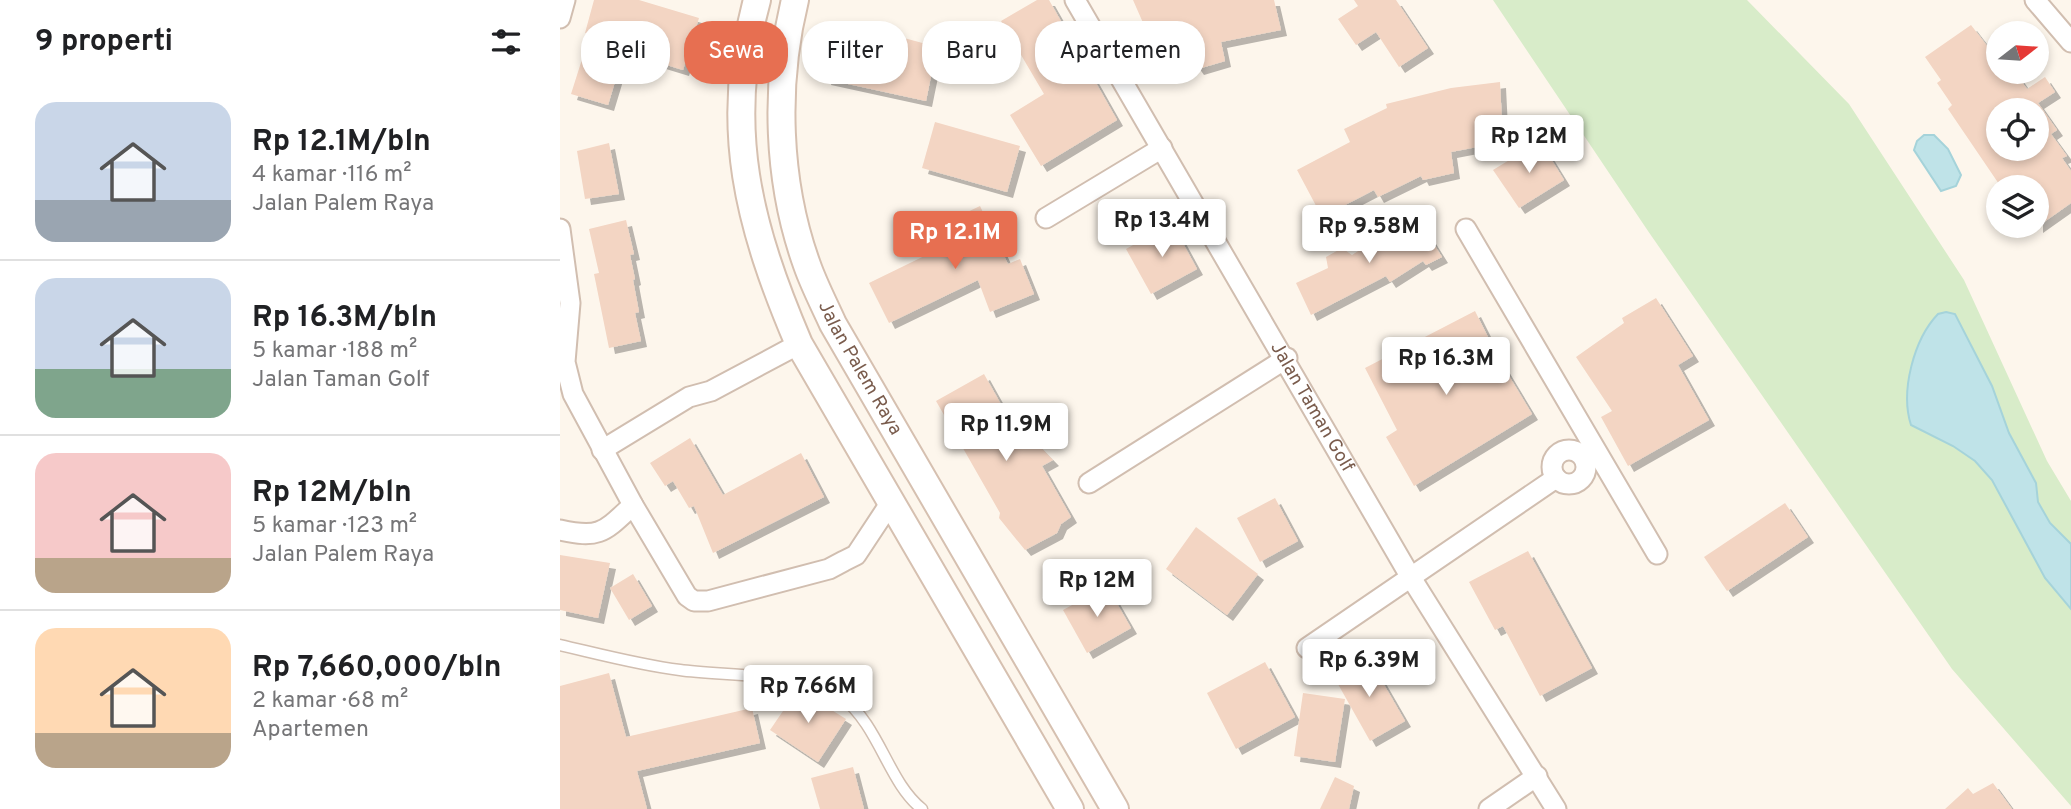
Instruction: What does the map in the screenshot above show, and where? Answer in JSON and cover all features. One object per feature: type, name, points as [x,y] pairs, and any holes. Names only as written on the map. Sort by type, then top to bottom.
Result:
[{"type":"street","points":[[560,18],[565,0]]},
{"type":"street","name":"Jalan Palem Raya","points":[[757,0],[742,82],[741,141],[750,207],[768,270],[797,338],[1070,809]]},
{"type":"street","name":"Jalan Palem Raya","points":[[795,0],[782,88],[782,140],[790,204],[807,264],[833,324],[1115,809]]},
{"type":"street","name":"Jalan Taman Golf","points":[[1075,0],[1287,358],[1410,576],[1556,809]]},
{"type":"street","points":[[2035,0],[2071,42]]},
{"type":"street","points":[[1046,218],[1162,148]]},
{"type":"street","points":[[560,229],[570,303],[562,361],[573,394],[632,505],[687,596],[702,601],[837,565],[856,555],[891,502]]},
{"type":"street","points":[[1466,229],[1589,454],[1657,554]]},
{"type":"street","points":[[603,450],[689,397],[711,391],[797,338]]},
{"type":"street","points":[[1089,484],[1287,358]]},
{"type":"street","points":[[1307,648],[1556,478],[1569,485],[1582,479],[1589,454]]},
{"type":"street","points":[[560,530],[585,536],[598,534],[632,505]]},
{"type":"street","points":[[1489,809],[1537,776]]},
{"type":"lane","points":[[560,645],[680,670],[807,684],[840,696],[868,723],[889,763],[922,809]]},
{"type":"green space","points":[[1493,0],[1747,0],[1849,104],[1964,280],[2047,461],[2071,501],[2071,806],[1952,669],[1648,231]]},
{"type":"water","points":[[1924,135],[1934,135],[1948,149],[1961,175],[1956,186],[1941,191],[1914,150],[1917,141]]},
{"type":"water","points":[[1938,314],[1955,314],[1992,386],[2009,433],[2036,483],[2038,502],[2050,523],[2071,544],[2071,609],[2045,578],[1992,480],[1975,461],[1953,446],[1911,425],[1907,397],[1911,366],[1929,325]]},
{"type":"building","points":[[594,0],[639,0],[699,18],[698,21],[684,21],[683,70],[670,66],[670,21],[588,21]]},
{"type":"building","points":[[1037,0],[1049,0],[1061,21],[1035,21],[1035,79],[1021,55],[1021,21],[1001,21]]},
{"type":"building","points":[[1133,0],[1274,0],[1281,30],[1221,42],[1225,61],[1205,67],[1205,21],[1142,21]]},
{"type":"building","points":[[1354,0],[1396,0],[1428,48],[1399,67],[1376,32],[1356,45],[1338,19],[1358,6]]},
{"type":"building","points":[[1971,25],[1986,44],[1986,84],[2023,84],[2027,89],[2034,84],[2049,83],[2055,92],[2046,98],[1986,98],[1986,161],[2049,161],[2049,119],[2057,130],[2051,134],[2067,156],[2062,158],[2071,171],[2071,203],[2049,219],[2049,175],[1993,175],[1948,109],[1952,105],[1937,83],[1941,80],[1925,57]]},
{"type":"building","points":[[908,39],[922,43],[922,84],[929,84],[926,101],[848,84],[908,84]]},
{"type":"building","points":[[581,62],[581,84],[614,84],[608,105],[571,94]]},
{"type":"building","points":[[1500,82],[1503,142],[1451,152],[1454,173],[1423,180],[1421,176],[1378,197],[1374,190],[1322,217],[1297,170],[1350,142],[1344,129],[1387,108],[1386,104],[1451,88]]},
{"type":"building","points":[[1038,84],[1097,84],[1117,120],[1041,166],[1010,115],[1044,94]]},
{"type":"building","points":[[935,122],[1020,146],[1007,192],[922,168]]},
{"type":"building","points":[[1540,141],[1564,180],[1519,208],[1493,170]]},
{"type":"building","points":[[609,143],[619,194],[585,199],[577,151]]},
{"type":"building","points":[[980,206],[1008,264],[1020,259],[1034,294],[990,312],[978,280],[889,323],[869,283],[951,243],[942,224]]},
{"type":"building","points":[[1415,214],[1442,257],[1426,265],[1423,261],[1390,282],[1386,276],[1311,315],[1296,283],[1328,268],[1326,257],[1342,248],[1352,255]]},
{"type":"building","points":[[626,220],[634,254],[630,255],[639,312],[635,313],[641,341],[609,348],[594,274],[599,273],[589,229]]},
{"type":"building","points":[[1172,223],[1197,269],[1151,294],[1126,249]]},
{"type":"building","points":[[1656,298],[1693,356],[1678,365],[1709,420],[1628,466],[1601,417],[1612,411],[1576,357],[1624,323],[1622,318]]},
{"type":"building","points":[[1475,311],[1500,361],[1532,414],[1414,486],[1386,437],[1397,430],[1365,368]]},
{"type":"building","points":[[984,374],[1017,433],[1023,429],[1053,460],[1042,466],[1071,517],[1061,524],[1057,533],[1025,550],[999,518],[1000,513],[936,401]]},
{"type":"building","points":[[690,438],[723,495],[801,453],[824,497],[713,553],[694,506],[689,508],[673,481],[665,486],[650,463]]},
{"type":"building","points":[[1275,498],[1298,541],[1260,562],[1237,518]]},
{"type":"building","points":[[1785,503],[1808,537],[1727,591],[1704,557]]},
{"type":"building","points":[[1196,527],[1258,574],[1227,615],[1166,569]]},
{"type":"building","points":[[1528,551],[1592,668],[1540,696],[1503,626],[1495,630],[1469,582]]},
{"type":"building","points":[[560,555],[610,563],[598,618],[560,610]]},
{"type":"building","points":[[633,574],[652,606],[629,620],[610,588]]},
{"type":"building","points":[[1107,586],[1131,628],[1087,653],[1063,610]]},
{"type":"building","points":[[1368,657],[1405,721],[1370,741],[1334,677]]},
{"type":"building","points":[[1265,662],[1295,717],[1236,749],[1207,693]]},
{"type":"building","points":[[609,673],[626,737],[752,708],[760,743],[637,771],[647,809],[560,809],[560,686]]},
{"type":"building","points":[[798,689],[846,719],[818,762],[770,730]]},
{"type":"building","points":[[1303,693],[1345,699],[1335,762],[1294,756]]},
{"type":"building","points":[[853,767],[864,809],[820,809],[811,778]]},
{"type":"building","points":[[1335,777],[1354,786],[1349,809],[1320,809]]},
{"type":"building","points":[[1993,783],[2012,809],[1945,809],[1968,788],[1973,794]]}]
